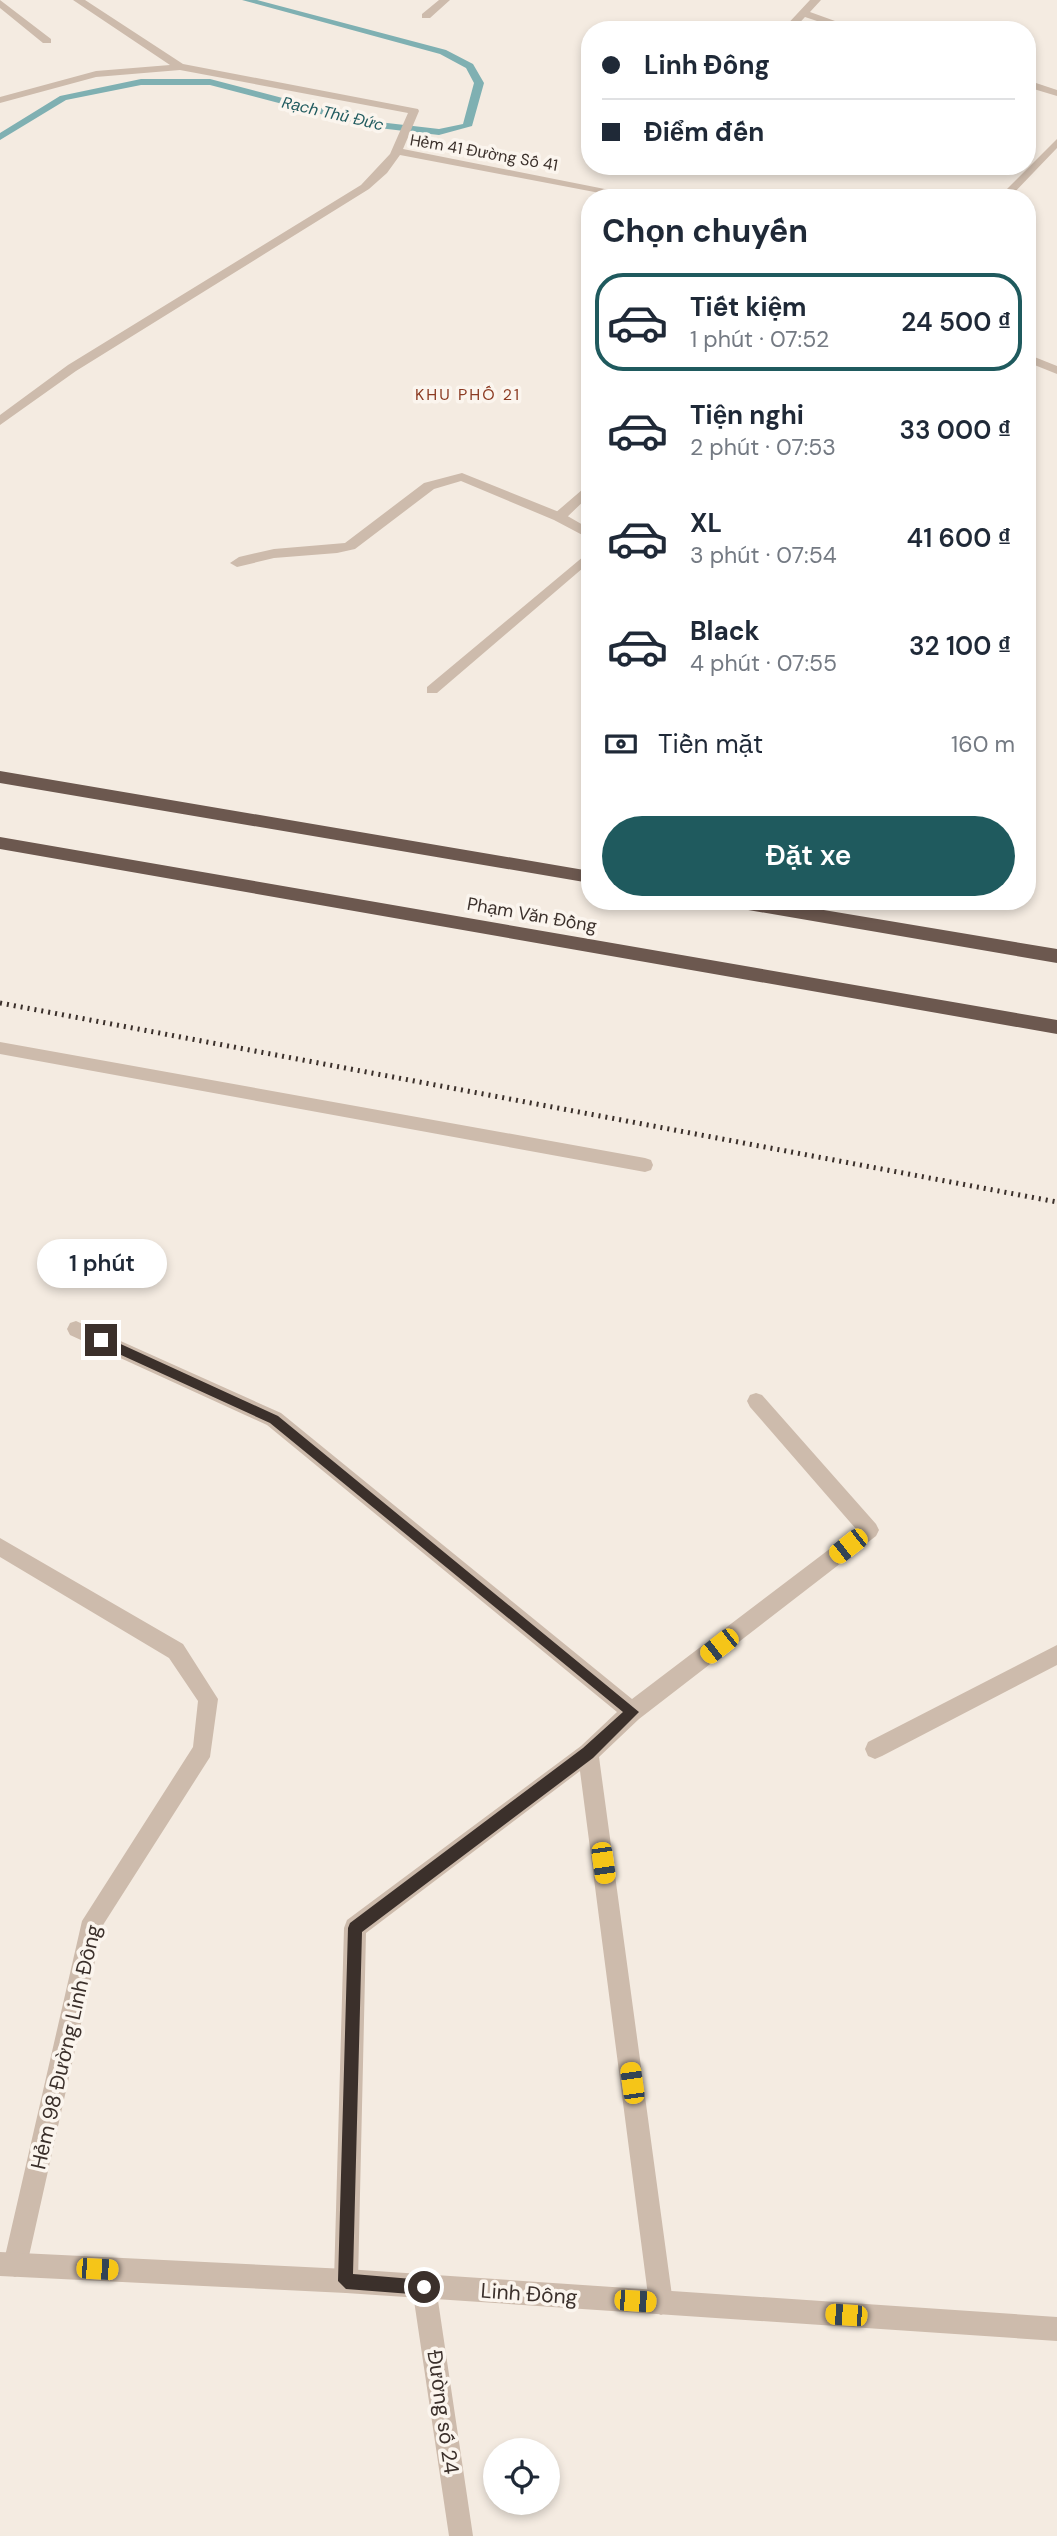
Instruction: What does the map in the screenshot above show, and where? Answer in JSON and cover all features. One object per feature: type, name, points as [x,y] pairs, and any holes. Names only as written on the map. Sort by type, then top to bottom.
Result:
[{"type":"highway","points":[[0,777],[581,875]]},
{"type":"highway","name":"Phạm Văn Đồng","points":[[0,843],[1057,1027]]},
{"type":"highway","points":[[785,910],[1057,956]]},
{"type":"street","points":[[78,0],[180,67]]},
{"type":"street","points":[[426,16],[445,0]]},
{"type":"street","points":[[795,21],[816,0]]},
{"type":"street","points":[[0,4],[47,41]]},
{"type":"street","points":[[802,13],[827,21]]},
{"type":"street","points":[[0,100],[96,74],[180,67],[231,74],[414,111],[399,152],[384,172],[365,187],[72,368],[0,421]]},
{"type":"street","points":[[1036,86],[1057,93]]},
{"type":"street","points":[[1036,164],[1057,142]]},
{"type":"street","name":"Hẻm 41 Đường Số 41","points":[[399,152],[597,189]]},
{"type":"street","points":[[1012,189],[1025,175]]},
{"type":"street","points":[[1036,362],[1057,370]]},
{"type":"street","points":[[237,563],[255,556],[337,550],[350,546],[429,486],[463,477],[559,517],[581,530]]},
{"type":"street","points":[[559,517],[581,496]]},
{"type":"street","points":[[432,690],[581,563]]},
{"type":"street","points":[[0,1048],[645,1165]]},
{"type":"street","points":[[76,1329],[274,1419],[632,1712]]},
{"type":"street","points":[[346,2281],[355,1928],[588,1753],[632,1712],[869,1530],[756,1401]]},
{"type":"street","name":"Hẻm 98 Đường Linh Đông","points":[[0,1547],[176,1651],[208,1699],[203,1750],[93,1921],[7,2264]]},
{"type":"street","points":[[875,1749],[1057,1655]]},
{"type":"street","points":[[588,1753],[661,2303]]},
{"type":"street","name":"Linh Đông","points":[[7,2264],[346,2281],[1057,2329]]},
{"type":"street","name":"Đường số 24","points":[[424,2287],[461,2536]]},
{"type":"waterway","name":"Rạch Thủ Đức","points":[[0,137],[63,98],[141,82],[210,82],[370,124],[439,132],[467,126],[479,83],[470,66],[443,52],[247,0]]},
{"type":"railway","points":[[0,1003],[1057,1202]]},
{"type":"district","name":"KHU PHỐ 21","points":[[468,394]]},
{"type":"route","points":[[101,1340],[274,1419],[632,1712],[588,1753],[355,1928],[346,2281],[424,2287]]}]
